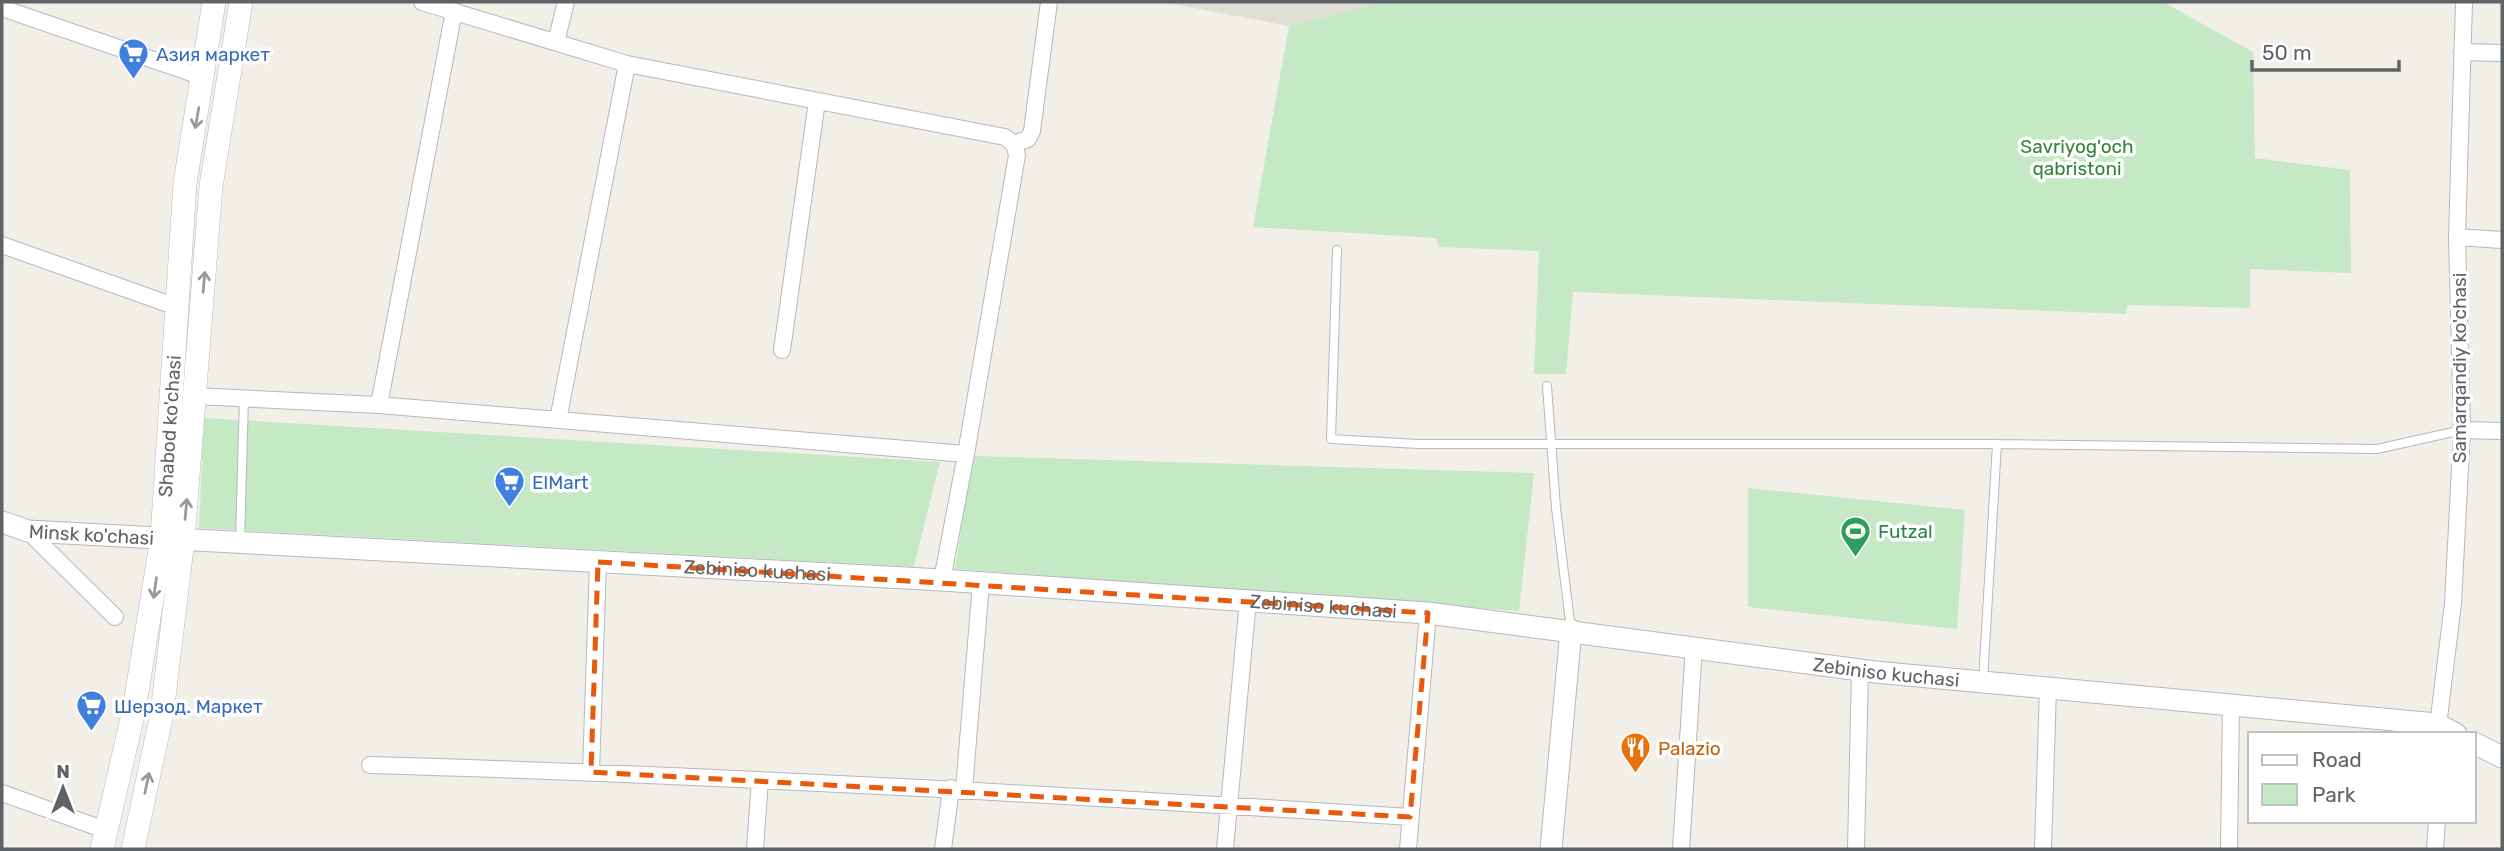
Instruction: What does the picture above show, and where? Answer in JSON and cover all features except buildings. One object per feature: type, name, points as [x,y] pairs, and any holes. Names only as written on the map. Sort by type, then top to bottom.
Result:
[{"type":"main road","name":"Shabod ko'chasi","points":[[133,849],[162,713],[173,538],[177,307],[185,183],[214,2]]},
{"type":"main road","name":"Shabod ko'chasi","points":[[105,840],[173,538],[195,396],[211,186],[242,2]]},
{"type":"street","points":[[422,2],[627,64],[1005,137],[1014,144],[1017,155],[942,580]]},
{"type":"street","points":[[556,42],[566,2]]},
{"type":"street","points":[[1014,144],[1028,139],[1032,131],[1049,2]]},
{"type":"street","name":"Samarqandiy ko'chasi","points":[[2443,731],[2462,430],[2458,237],[2464,2]]},
{"type":"street","points":[[2,8],[204,77]]},
{"type":"street","points":[[379,405],[454,11]]},
{"type":"street","points":[[2462,52],[2502,53]]},
{"type":"street","points":[[558,420],[627,64]]},
{"type":"street","points":[[782,350],[817,101]]},
{"type":"street","points":[[2458,237],[2502,240]]},
{"type":"street","points":[[2,245],[177,307]]},
{"type":"street","points":[[195,396],[379,405],[966,454]]},
{"type":"street","points":[[2462,430],[2502,431]]},
{"type":"street","name":"Minsk ko'chasi","points":[[2,522],[28,531],[173,538]]},
{"type":"street","points":[[28,531],[115,617]]},
{"type":"street","name":"Zebiniso kuchasi","points":[[173,538],[942,580],[1428,613],[1860,669],[2231,704],[2443,731]]},
{"type":"street","points":[[591,772],[598,562]]},
{"type":"street","points":[[943,849],[957,788],[981,583]]},
{"type":"street","points":[[1226,849],[1248,600]]},
{"type":"street","points":[[1408,849],[1428,613]]},
{"type":"street","points":[[1551,849],[1571,630]]},
{"type":"street","points":[[1681,849],[1694,647]]},
{"type":"street","points":[[1856,849],[1860,669]]},
{"type":"street","points":[[2043,849],[2048,687]]},
{"type":"street","points":[[2229,849],[2231,704]]},
{"type":"street","points":[[2476,744],[2502,757]]},
{"type":"street","points":[[370,765],[957,788],[1410,817]]},
{"type":"street","points":[[755,849],[760,780]]},
{"type":"street","points":[[2,793],[105,840]]},
{"type":"street","points":[[2435,849],[2437,823]]},
{"type":"lane","points":[[1336,250],[1331,439],[1418,444],[1997,444],[2377,449],[2462,430]]},
{"type":"lane","points":[[1546,386],[1571,630]]},
{"type":"lane","points":[[240,542],[244,398]]},
{"type":"lane","points":[[1983,681],[1997,444]]},
{"type":"highlighted area","points":[[598,562],[1428,613],[1410,817],[591,772]]},
{"type":"shaded area","points":[[1162,2],[1382,2],[1289,26]]},
{"type":"green space","name":"Savriyog'och qabristoni","points":[[1382,2],[2163,2],[2253,52],[2255,158],[2350,170],[2351,273],[2250,269],[2250,308],[2127,305],[2126,314],[1573,292],[1566,374],[1534,374],[1539,251],[1439,247],[1436,238],[1253,227],[1289,26]]},
{"type":"green space","points":[[204,418],[940,462],[914,567],[199,528]]},
{"type":"green space","points":[[975,456],[1534,473],[1519,611],[955,569],[971,466]]},
{"type":"green space","name":"Futzal","points":[[1748,488],[1965,510],[1957,629],[1748,607]]},
{"type":"place","name":"Азия маркет","points":[[133,81]]},
{"type":"place","name":"ElMart","points":[[509,509]]},
{"type":"place","name":"Futzal","points":[[1855,558]]},
{"type":"place","name":"Шерзод. Маркет","points":[[91,733]]},
{"type":"place","name":"Palazio","points":[[1635,775]]}]
